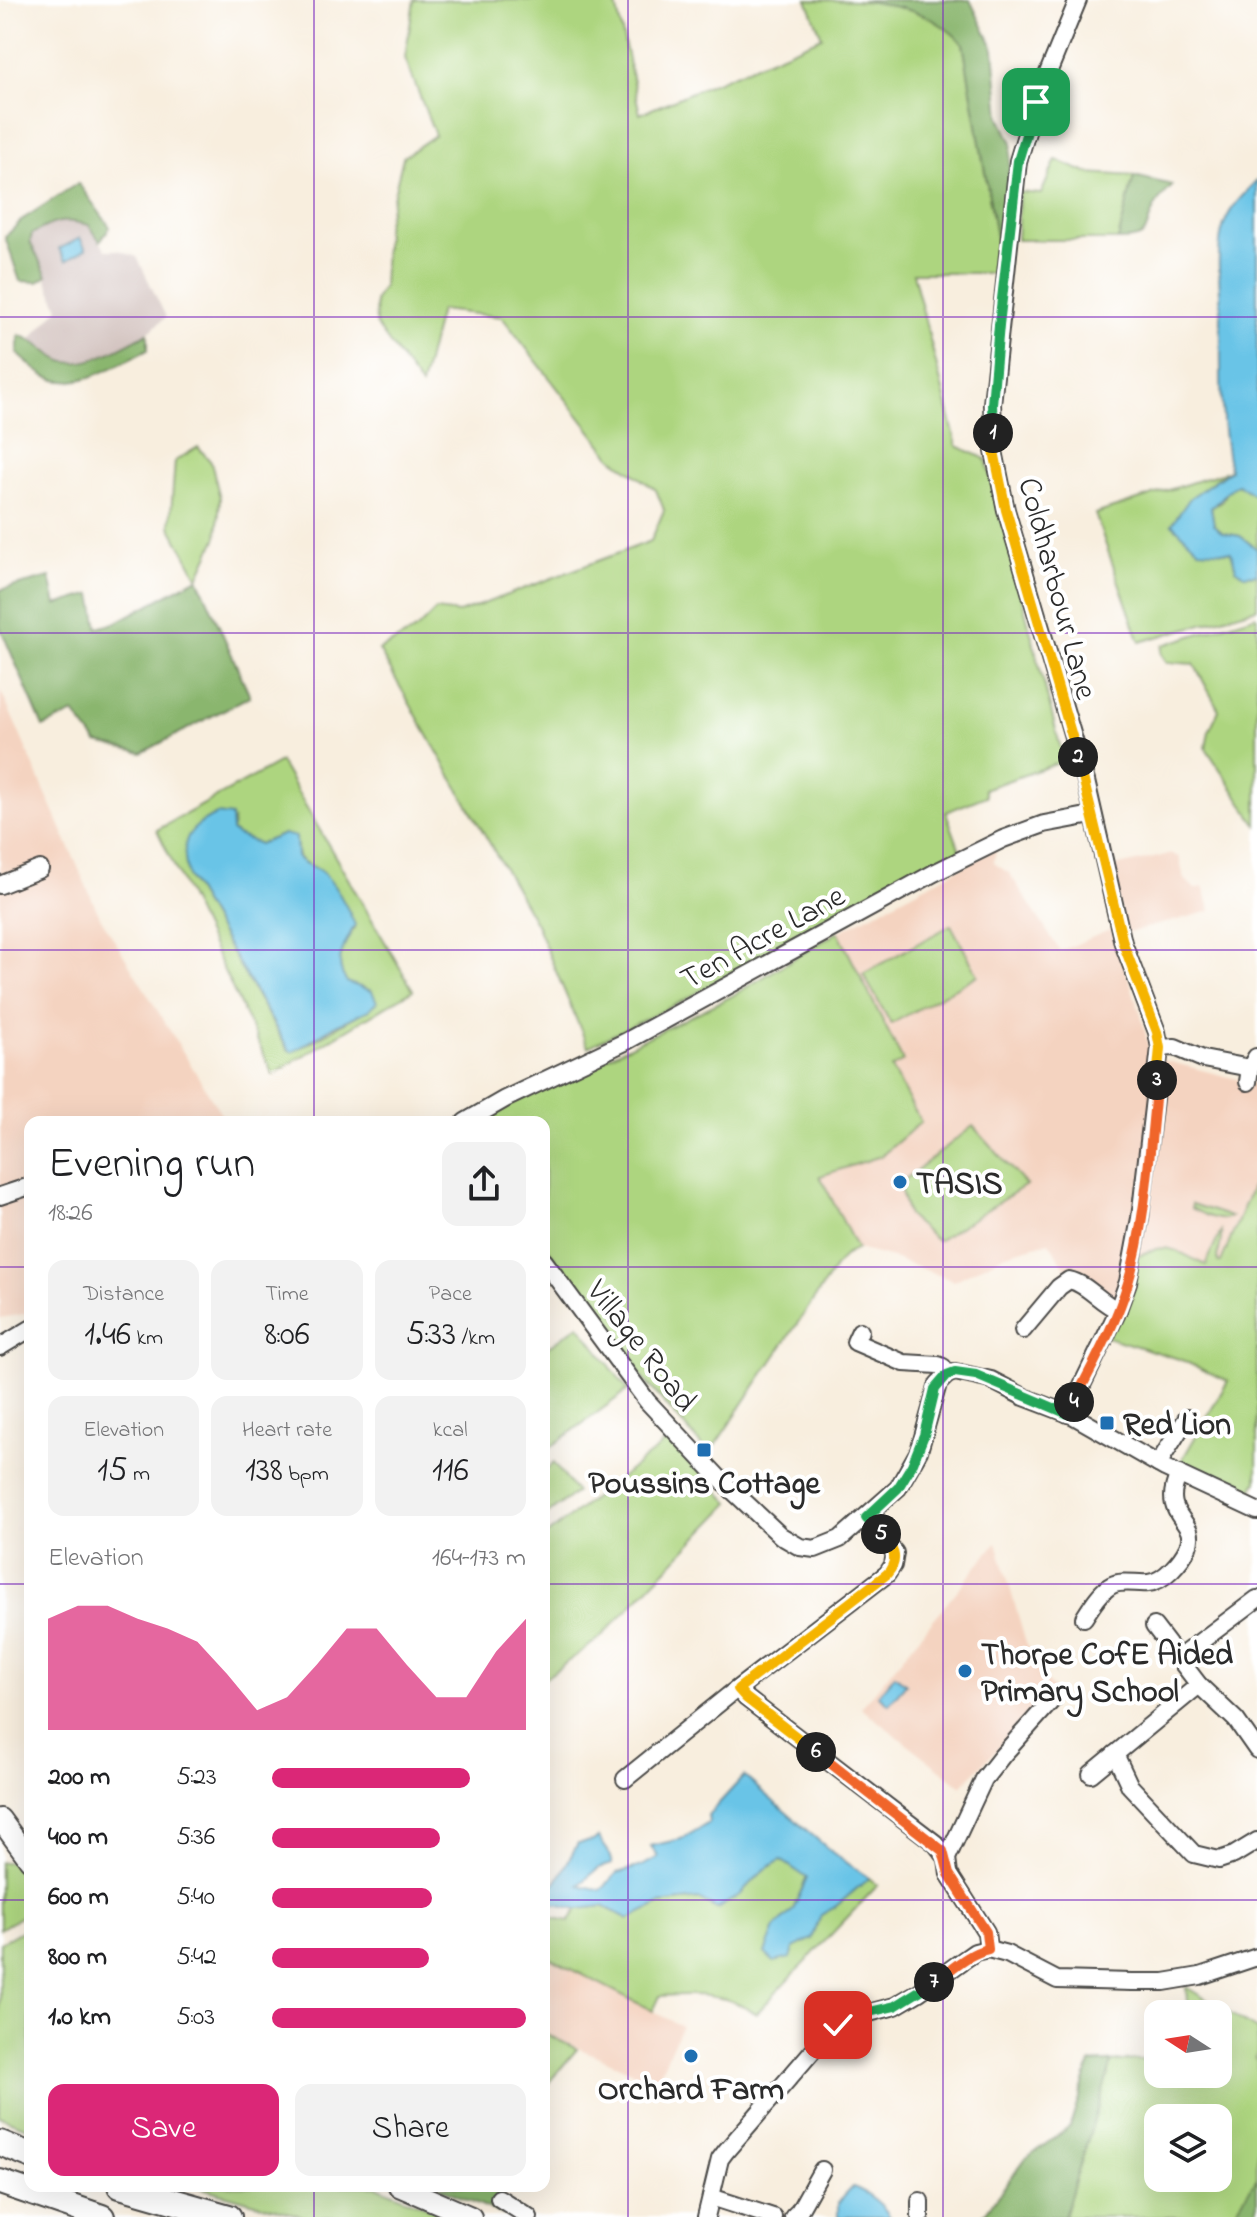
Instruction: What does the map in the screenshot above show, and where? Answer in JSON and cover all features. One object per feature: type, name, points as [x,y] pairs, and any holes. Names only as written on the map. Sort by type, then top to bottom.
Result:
[{"type":"highway","points":[[0,2143],[24,2153]]},
{"type":"highway","points":[[0,2182],[24,2190]]},
{"type":"highway","points":[[29,2192],[102,2217]]},
{"type":"highway","points":[[141,2192],[229,2217]]},
{"type":"main road","points":[[0,1819],[24,1852]]},
{"type":"main road","points":[[413,2192],[471,2217]]},
{"type":"street","name":"Coldharbour Lane","points":[[1068,1414],[1118,1310],[1128,1282],[1140,1218],[1160,1048],[1157,1032],[1123,943],[1086,781],[1006,510],[994,451],[992,404],[1018,161],[1036,102],[1078,0]]},
{"type":"street","name":"Ten Acre Lane","points":[[475,1116],[625,1042],[934,873],[1003,839],[1044,824],[1092,815]]},
{"type":"street","points":[[0,885],[40,869]]},
{"type":"street","points":[[1160,1048],[1175,1047],[1203,1059],[1251,1069]]},
{"type":"street","points":[[0,1196],[24,1188]]},
{"type":"street","name":"Village Road","points":[[550,1269],[647,1401],[720,1479],[781,1536],[800,1547],[815,1549],[833,1542],[866,1518],[898,1488],[924,1435],[935,1389],[947,1375]]},
{"type":"street","points":[[1023,1330],[1059,1287],[1069,1280],[1082,1285],[1098,1300],[1118,1310]]},
{"type":"street","points":[[860,1331],[855,1342],[904,1363],[938,1365],[947,1375],[955,1372],[976,1375],[1068,1414],[1158,1464],[1257,1511]]},
{"type":"street","points":[[0,1347],[24,1333]]},
{"type":"street","points":[[1158,1464],[1187,1418]]},
{"type":"street","points":[[1084,1618],[1089,1598],[1117,1583],[1154,1582],[1183,1556],[1190,1532],[1171,1499],[1179,1474]]},
{"type":"street","points":[[625,1779],[892,1569],[895,1557],[891,1546],[866,1518]]},
{"type":"street","points":[[1180,1657],[1257,1599]]},
{"type":"street","points":[[1154,1626],[1199,1685],[1236,1720],[1257,1750]]},
{"type":"street","points":[[1091,1774],[1199,1685]]},
{"type":"street","points":[[738,1689],[935,1843],[947,1858],[949,1874],[986,1932],[988,1949]]},
{"type":"street","points":[[947,1858],[984,1779],[1053,1699]]},
{"type":"street","points":[[1115,1754],[1130,1786],[1194,1854],[1211,1861],[1219,1860],[1257,1841]]},
{"type":"street","points":[[706,2217],[720,2159],[828,2033],[850,2018],[895,2006],[975,1952],[988,1949],[1007,1954],[1051,1979],[1066,1981],[1164,1982],[1211,1973],[1257,1957]]},
{"type":"street","points":[[793,2217],[822,2170]]},
{"type":"street","points":[[711,2197],[773,2217]]},
{"type":"street","points":[[499,2198],[529,2217]]},
{"type":"shaded area","points":[[57,220],[89,225],[106,250],[118,250],[137,257],[166,317],[148,333],[105,355],[75,364],[60,361],[31,339],[59,308],[30,241],[32,234]]},
{"type":"shaded area","points":[[0,689],[99,915],[222,1116],[24,1116],[24,1314],[0,1318]]},
{"type":"shaded area","name":"TASIS","points":[[996,849],[994,863],[1010,874],[1060,951],[1112,929],[1141,1015],[1151,1057],[1252,1083],[1257,1089],[1257,1394],[1189,1363],[1100,1335],[1110,1298],[1066,1269],[1049,1242],[1006,1254],[954,1281],[893,1258],[857,1249],[845,1255],[837,1265],[709,1454],[647,1383],[550,1251],[550,1118],[808,948]]},
{"type":"shaded area","points":[[1171,854],[1179,857],[1184,878],[1195,889],[1203,887],[1211,911],[1127,933],[1110,868]]},
{"type":"shaded area","name":"Thorpe CofE Aided Primary School","points":[[997,1542],[1025,1640],[1043,1678],[1054,1689],[1051,1696],[961,1786],[861,1708]]},
{"type":"shaded area","points":[[550,1958],[681,2026],[656,2082],[550,2036]]},
{"type":"green space","points":[[414,0],[615,0],[640,114],[822,37],[807,0],[882,3],[924,13],[963,43],[999,254],[999,273],[913,273],[957,446],[986,459],[1064,761],[984,789],[986,796],[946,812],[961,853],[822,920],[683,1001],[588,1047],[536,924],[379,650],[416,630],[436,610],[459,613],[651,541],[664,510],[656,490],[612,458],[502,317],[440,310],[421,386],[376,325],[375,300],[383,287],[386,227],[403,157],[435,135],[405,58]]},
{"type":"green space","points":[[862,0],[970,0],[994,49],[1000,117],[1012,143],[999,254],[963,43],[951,32],[917,12]]},
{"type":"green space","points":[[1056,160],[1087,173],[1134,176],[1118,240],[1017,240],[1019,192],[1041,194]]},
{"type":"green space","points":[[1134,176],[1173,185],[1156,205],[1142,236],[1118,240]]},
{"type":"green space","points":[[78,183],[110,227],[100,241],[89,225],[66,221],[32,234],[30,242],[47,276],[38,282],[20,281],[5,237],[23,219]]},
{"type":"green space","points":[[148,333],[148,350],[98,374],[72,381],[47,377],[17,353],[19,335],[58,359],[79,362],[104,355]]},
{"type":"green space","points":[[198,447],[211,462],[220,498],[217,537],[198,578],[170,526],[175,461]]},
{"type":"green space","points":[[1230,470],[1198,494],[1172,524],[1199,544],[1231,552],[1244,575],[1257,574],[1257,608],[1140,642],[1095,514]]},
{"type":"green space","points":[[1239,484],[1257,497],[1257,549],[1240,536],[1223,533],[1214,525],[1211,507],[1222,501],[1231,486]]},
{"type":"green space","points":[[50,577],[56,605],[92,594],[98,628],[115,623],[198,578],[250,696],[142,753],[97,743],[74,713],[43,727],[0,627],[0,590]]},
{"type":"green space","points":[[1257,615],[1257,825],[1206,748],[1209,731],[1219,710],[1194,664],[1166,662],[1161,653],[1163,645]]},
{"type":"green space","points":[[280,762],[413,990],[273,1074],[157,830]],"holes":[[[233,821],[232,831],[242,839],[259,844],[284,834],[297,846],[298,857],[325,878],[355,928],[343,948],[341,970],[348,983],[372,991],[369,1010],[297,1048],[288,1050],[188,877]]]},
{"type":"green space","points":[[951,925],[978,975],[891,1024],[863,974]]},
{"type":"green space","points":[[838,932],[903,1061],[891,1068],[921,1122],[881,1156],[820,1176],[857,1249],[845,1255],[837,1265],[709,1454],[647,1383],[550,1251],[550,1116],[491,1116],[730,997]]},
{"type":"green space","points":[[973,1126],[1026,1185],[937,1241],[908,1216],[899,1184]]},
{"type":"green space","points":[[1257,1175],[1257,1481],[1248,1497],[1179,1465],[1228,1381],[1179,1359],[1100,1335],[1136,1258],[1164,1248],[1206,1265],[1221,1231],[1218,1262],[1221,1262]]},
{"type":"green space","points":[[1192,1204],[1231,1217],[1211,1217],[1191,1208]]},
{"type":"green space","points":[[579,1325],[628,1390],[550,1448],[550,1346]]},
{"type":"green space","points":[[670,1439],[730,1503],[600,1638],[550,1675],[550,1532]]},
{"type":"green space","points":[[554,1463],[576,1492],[550,1512],[550,1466]]},
{"type":"green space","points":[[781,1860],[807,1877],[793,1910],[775,1928],[765,1953],[794,1948],[812,1939],[821,1915],[869,1878],[878,1885],[756,2014],[734,2002],[697,1995],[660,1996],[653,2011],[550,1958],[550,1917],[569,1921],[578,1909],[603,1906],[629,1919],[659,1904],[741,1894],[764,1870]]},
{"type":"green space","points":[[0,1862],[15,1862],[24,1875],[24,1915],[0,1929]]},
{"type":"green space","points":[[24,1929],[24,2126],[0,2117],[0,1943]]},
{"type":"green space","points":[[1186,1987],[1207,2000],[1187,2000]]},
{"type":"green space","points":[[1232,2015],[1257,2030],[1257,2217],[982,2217],[1026,2158],[1063,2150],[1090,2063],[1144,2060],[1144,2088],[1232,2088]]},
{"type":"green space","points":[[550,2036],[577,2049],[550,2081]]},
{"type":"green space","points":[[1112,2062],[1064,2217],[982,2217],[1026,2158],[1070,2127],[1090,2063]]},
{"type":"green space","points":[[1257,2178],[1257,2217],[1231,2217]]},
{"type":"green space","points":[[216,2192],[391,2192],[451,2217],[305,2217]]},
{"type":"green space","points":[[450,2192],[502,2192],[502,2214]]},
{"type":"water","points":[[1257,181],[1257,497],[1238,484],[1211,507],[1214,525],[1218,529],[1240,536],[1257,549],[1257,574],[1244,575],[1236,569],[1231,552],[1199,550],[1172,524],[1190,498],[1230,470],[1222,411],[1219,250],[1227,216]]},
{"type":"water","points":[[80,238],[86,249],[66,261],[59,249]]},
{"type":"water","points":[[217,814],[231,816],[232,831],[259,844],[284,834],[296,837],[297,857],[330,880],[355,925],[341,954],[343,976],[348,983],[372,991],[377,1002],[369,1010],[336,1025],[293,1052],[289,1050],[188,877],[185,854],[187,838],[197,826]]},
{"type":"water","points":[[895,1675],[906,1684],[889,1704],[878,1695]]},
{"type":"water","points":[[744,1776],[833,1853],[869,1878],[821,1915],[812,1939],[794,1948],[791,1958],[774,1962],[765,1953],[775,1928],[793,1910],[807,1878],[781,1860],[764,1870],[741,1894],[717,1909],[698,1899],[659,1904],[629,1919],[603,1906],[578,1909],[550,1903],[550,1887],[558,1880],[578,1843],[598,1837],[608,1851],[612,1864],[599,1868],[579,1885],[601,1890],[617,1873],[642,1866],[658,1857],[651,1846],[681,1839],[709,1823],[708,1815]]},
{"type":"water","points":[[853,2187],[874,2199],[890,2217],[838,2217],[838,2203]]},
{"type":"place","name":"TASIS","points":[[900,1182]]},
{"type":"place","name":"Red Lion","points":[[1107,1423]]},
{"type":"place","name":"Poussins Cottage","points":[[704,1450]]},
{"type":"place","name":"Thorpe CofE Aided Primary School","points":[[965,1671]]},
{"type":"place","name":"Orchard Farm","points":[[691,2056]]},
{"type":"route","points":[[838,2025],[861,2014],[895,2006],[975,1952],[988,1949],[986,1932],[949,1874],[947,1858],[935,1843],[738,1689],[892,1569],[895,1553],[866,1518],[898,1488],[912,1465],[924,1435],[935,1389],[943,1377],[955,1372],[976,1375],[1068,1414],[1116,1315],[1128,1282],[1140,1218],[1158,1073],[1160,1048],[1157,1032],[1123,943],[1086,781],[1006,510],[994,451],[992,404],[1018,161],[1036,102]]}]
